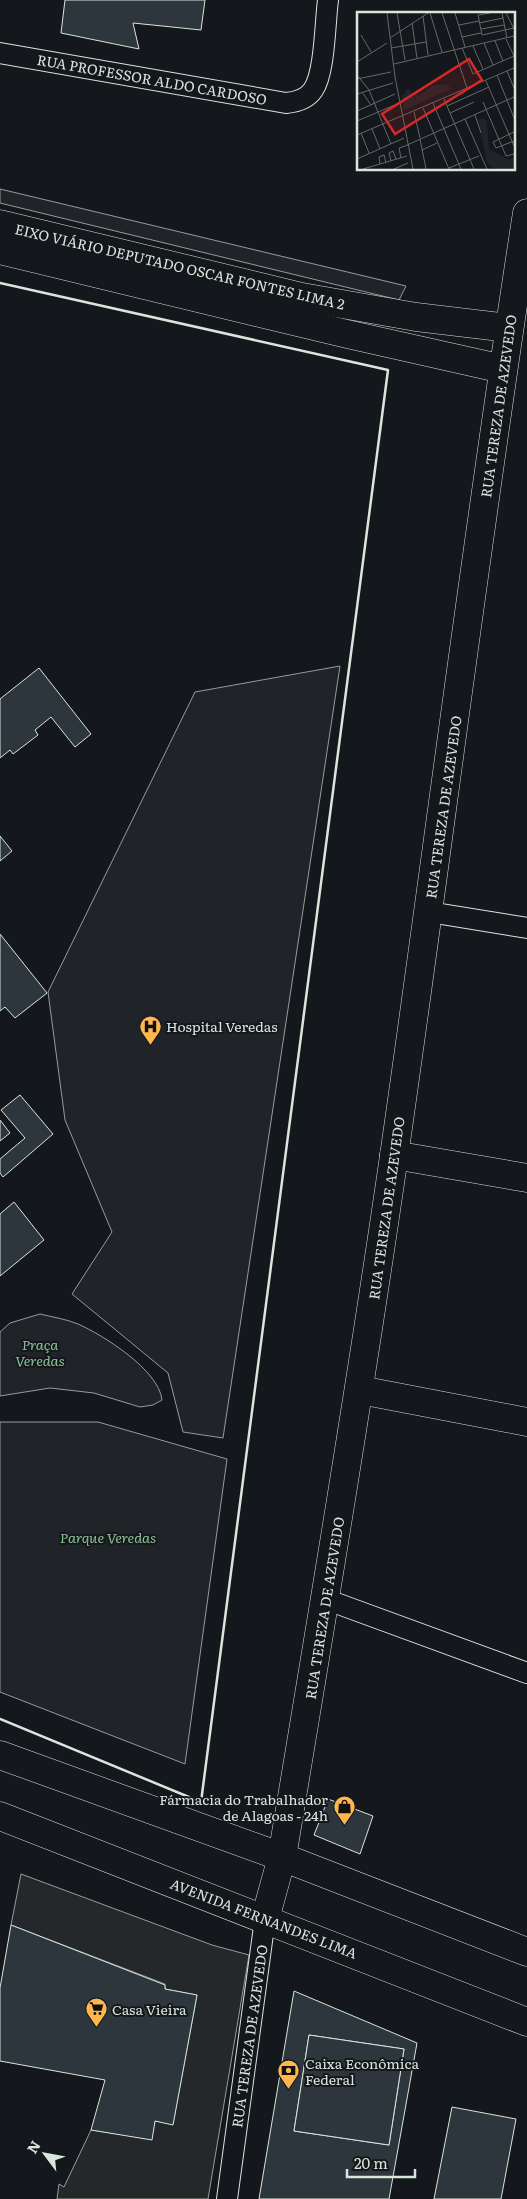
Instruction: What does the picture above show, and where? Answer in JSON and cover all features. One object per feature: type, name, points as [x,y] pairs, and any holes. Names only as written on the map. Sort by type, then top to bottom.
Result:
[{"type":"main road","name":"RUA TEREZA DE AZEVEDO","points":[[265,1919],[282,1857],[360,1390],[503,369],[527,214]]},
{"type":"main road","name":"EIXO VIÁRIO DEPUTADO OSCAR FONTES LIMA 2","points":[[0,224],[302,297],[416,317],[509,328]]},
{"type":"main road","name":"EIXO VIÁRIO DEPUTADO OSCAR FONTES LIMA 2","points":[[0,250],[347,334],[503,369]]},
{"type":"main road","points":[[394,1155],[527,1178]]},
{"type":"main road","points":[[360,1390],[527,1422]]},
{"type":"main road","points":[[0,1755],[282,1857],[527,1952]]},
{"type":"main road","name":"AVENIDA FERNANDES LIMA","points":[[0,1816],[527,2022]]},
{"type":"street","name":"RUA PROFESSOR ALDO CARDOSO","points":[[0,53],[286,103],[304,98],[313,90],[320,78],[328,0]]},
{"type":"street","points":[[428,912],[527,928]]},
{"type":"street","points":[[325,1599],[527,1673]]},
{"type":"street","name":"RUA TEREZA DE AZEVEDO","points":[[227,2199],[265,1919]]},
{"type":"green space","points":[[0,189],[406,286],[399,300],[0,203]]},
{"type":"green space","points":[[340,666],[223,1438],[183,1432],[168,1373],[72,1294],[112,1232],[65,1120],[48,992],[195,692]]},
{"type":"green space","name":"Praça Veredas","points":[[40,1314],[78,1324],[115,1345],[141,1366],[151,1377],[159,1389],[162,1400],[153,1405],[140,1407],[94,1393],[50,1388],[0,1396],[0,1332],[10,1323]]},
{"type":"green space","name":"Parque Veredas","points":[[0,1422],[98,1422],[227,1459],[185,1764],[0,1692]]},
{"type":"shaded area","points":[[21,1874],[212,1945],[249,1955],[208,2199],[57,2199],[59,2184],[64,2187],[91,2130],[151,2139],[155,2121],[173,2124],[197,1995],[165,1989],[165,1984],[11,1925]]},
{"type":"building","points":[[65,0],[205,0],[201,30],[133,23],[139,49],[61,33]]},
{"type":"building","points":[[39,668],[91,734],[75,747],[51,717],[35,730],[38,735],[13,754],[10,750],[0,758],[0,699]]},
{"type":"building","points":[[0,836],[12,851],[0,861]]},
{"type":"building","points":[[0,934],[47,993],[15,1018],[5,1007],[0,1011]]},
{"type":"building","points":[[20,1095],[53,1134],[3,1177],[0,1173],[0,1159],[25,1138],[1,1110]]},
{"type":"building","points":[[0,1120],[10,1133],[0,1141]]},
{"type":"building","points":[[14,1202],[44,1240],[0,1276],[0,1214]]},
{"type":"building","name":"Fármacia do Trabalhador de Alagoas - 24h","points":[[328,1799],[373,1816],[360,1854],[314,1835]]},
{"type":"building","name":"Casa Vieira","points":[[11,1925],[165,1985],[165,1989],[197,1995],[173,2125],[155,2121],[152,2140],[91,2130],[105,2080],[0,2061],[0,1988]]},
{"type":"building","name":"Caixa Econômica Federal","points":[[294,1991],[417,2043],[389,2199],[259,2199]],"holes":[[[309,2035],[404,2049],[389,2145],[294,2131]]]},
{"type":"building","points":[[309,2035],[404,2049],[389,2145],[294,2131]]},
{"type":"building","points":[[452,2107],[516,2119],[501,2199],[434,2199]]},
{"type":"wall","points":[[0,283],[388,370],[201,1802],[0,1719]]},
{"type":"place","name":"Hospital Veredas","points":[[150,1045]]},
{"type":"place","name":"Fármacia do Trabalhador de Alagoas - 24h","points":[[344,1826]]},
{"type":"place","name":"Casa Vieira","points":[[96,2028]]},
{"type":"place","name":"Caixa Econômica Federal","points":[[289,2090]]}]
